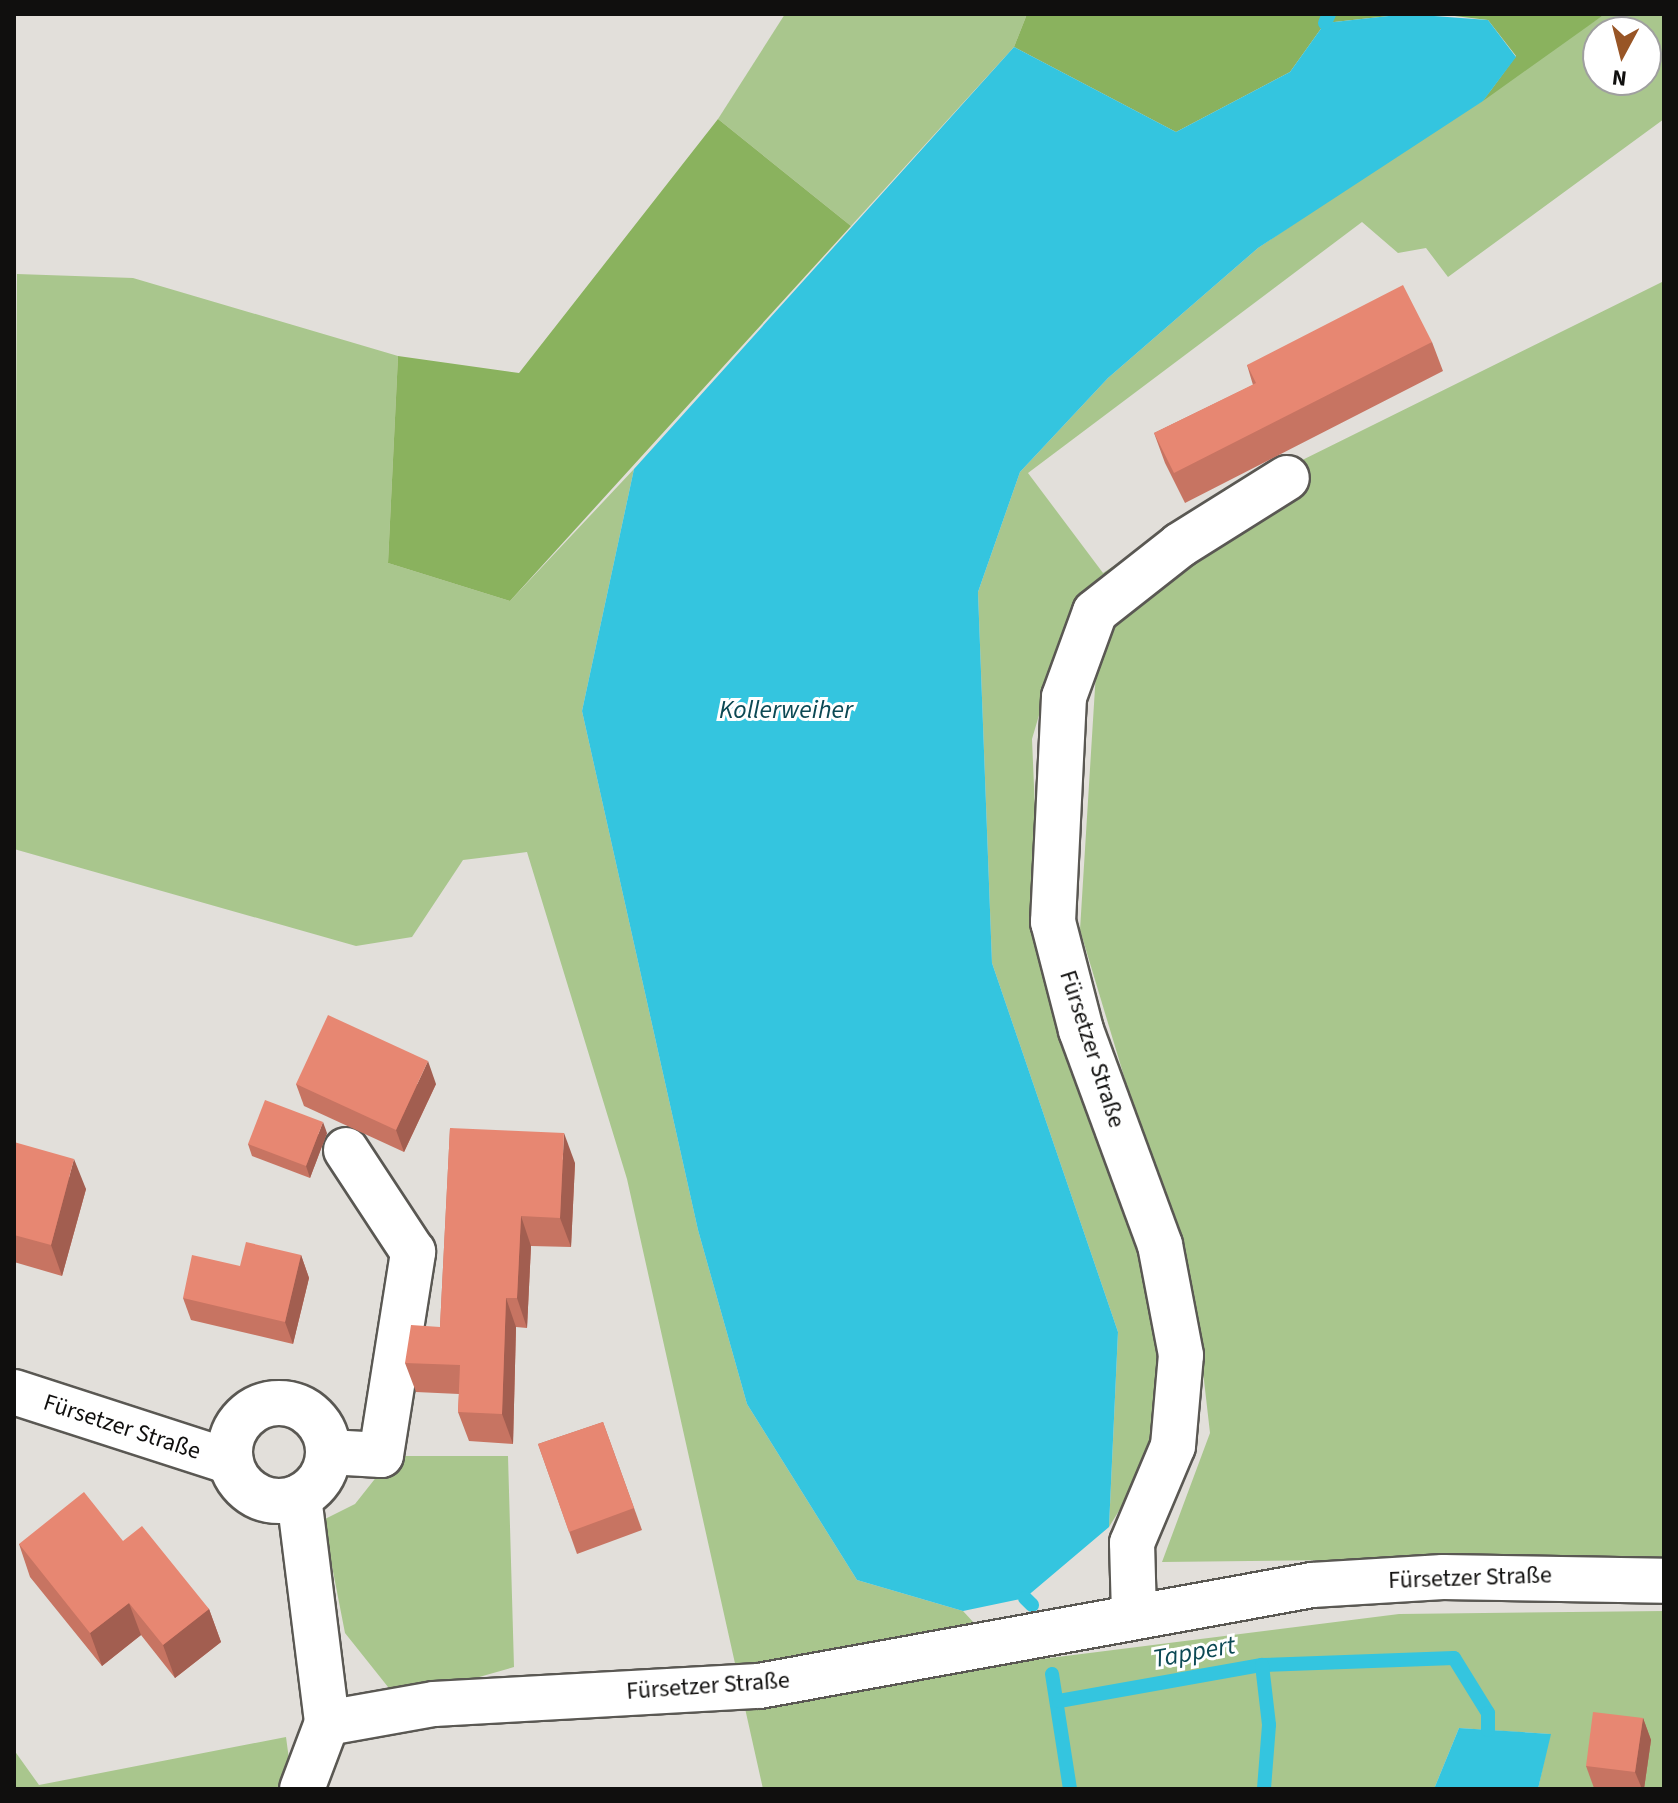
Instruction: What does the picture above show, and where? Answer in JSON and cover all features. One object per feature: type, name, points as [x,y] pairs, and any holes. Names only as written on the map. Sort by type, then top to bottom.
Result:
[{"type":"street","name":"Fürsetzer Straße","points":[[1134,1614],[1132,1543],[1173,1446],[1181,1355],[1160,1245],[1081,1030],[1053,922],[1064,697],[1095,612],[1180,545],[1287,478]]},
{"type":"street","points":[[302,1789],[327,1723],[299,1497],[315,1486],[329,1452],[381,1455],[413,1252],[346,1150]]},
{"type":"street","name":"Fürsetzer Straße","points":[[14,1392],[231,1462],[259,1497],[299,1497]]},
{"type":"street","name":"Fürsetzer Straße","points":[[231,1462],[234,1432],[249,1413],[277,1403],[310,1413],[329,1452]]},
{"type":"street","name":"Fürsetzer Straße","points":[[327,1723],[434,1704],[759,1686],[1134,1614],[1312,1585],[1443,1577],[1664,1581]]},
{"type":"green space","points":[[785,14],[1027,14],[1014,47],[851,226],[718,119]]},
{"type":"green space","points":[[1027,14],[1407,14],[1325,23],[1290,72],[1176,132],[1014,47]]},
{"type":"green space","points":[[1438,14],[1605,14],[1582,16],[1582,30],[1483,101],[1516,56],[1488,20]]},
{"type":"green space","points":[[1664,14],[1664,119],[1448,277],[1426,248],[1398,253],[1362,222],[1028,473],[1103,573],[1195,513],[1664,281],[1664,1565],[1598,1557],[1162,1562],[1210,1433],[1197,1319],[1080,930],[1102,575],[1069,613],[1032,739],[1040,930],[1145,1259],[1166,1364],[1157,1449],[1109,1527],[1118,1332],[992,963],[978,592],[1020,472],[1108,378],[1258,248],[1582,30],[1582,96],[1662,96],[1662,16],[1602,16]]},
{"type":"green space","points":[[718,119],[851,226],[510,601],[388,563],[398,356],[519,373]]},
{"type":"green space","points":[[17,274],[133,278],[398,356],[388,563],[510,601],[634,469],[582,711],[698,1230],[747,1404],[857,1580],[963,1611],[1011,1663],[1399,1614],[1664,1611],[1664,1789],[1538,1789],[1550,1734],[1459,1728],[1434,1789],[763,1789],[627,1179],[527,852],[463,860],[412,937],[356,946],[14,849]]},
{"type":"green space","points":[[393,1456],[508,1456],[514,1667],[416,1695],[392,1692],[345,1633],[323,1520],[355,1504]]},
{"type":"green space","points":[[286,1737],[293,1789],[14,1789],[14,1750],[39,1785]]},
{"type":"water","name":"Kollerweiher","points":[[1407,14],[1488,20],[1516,57],[1483,101],[1258,248],[1108,378],[1020,472],[978,592],[992,963],[1118,1332],[1109,1527],[1025,1598],[963,1611],[857,1580],[747,1404],[698,1230],[582,711],[634,469],[1014,47],[1176,132],[1290,72],[1325,23]]},
{"type":"water","points":[[1459,1728],[1551,1734],[1538,1789],[1434,1789]]},
{"type":"building","points":[[1403,285],[1432,342],[1174,473],[1154,433],[1256,383],[1247,365]]},
{"type":"building","points":[[328,1015],[428,1061],[396,1130],[296,1084]]},
{"type":"building","points":[[265,1100],[323,1122],[306,1166],[248,1144]]},
{"type":"building","points":[[450,1128],[564,1133],[560,1218],[521,1216],[517,1298],[506,1298],[502,1414],[458,1412],[460,1365],[405,1363],[411,1325],[440,1327]]},
{"type":"building","points":[[14,1142],[74,1159],[51,1245],[14,1235]]},
{"type":"building","points":[[246,1242],[301,1255],[285,1322],[183,1298],[192,1255],[240,1266]]},
{"type":"building","points":[[603,1422],[634,1508],[569,1532],[538,1444]]},
{"type":"building","points":[[84,1492],[123,1541],[142,1526],[209,1609],[163,1645],[129,1603],[90,1633],[19,1544]]},
{"type":"building","points":[[1593,1712],[1643,1718],[1635,1772],[1586,1766]]},
{"type":"waterway","name":"Tappert","points":[[1325,23],[1329,14]]},
{"type":"waterway","name":"Tappert","points":[[1025,1598],[1032,1605]]},
{"type":"waterway","points":[[1262,1665],[1454,1658],[1488,1713],[1488,1730]]},
{"type":"waterway","name":"Tappert","points":[[1059,1701],[1262,1665],[1269,1725],[1264,1789]]},
{"type":"waterway","name":"Tappert","points":[[1052,1674],[1070,1789]]}]
